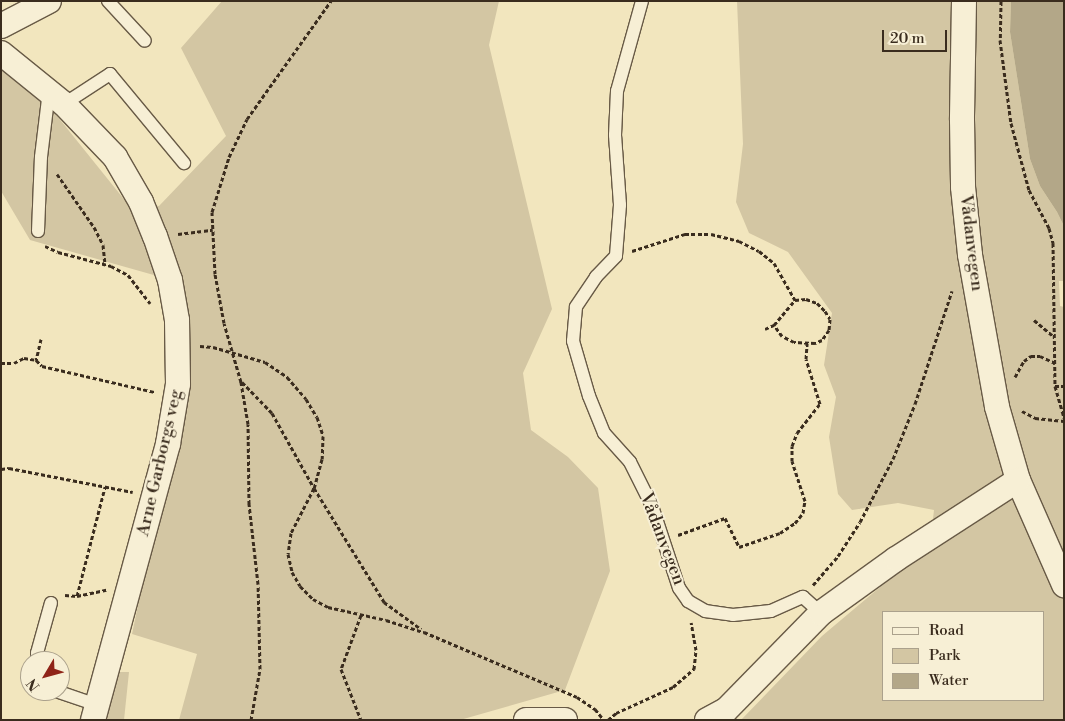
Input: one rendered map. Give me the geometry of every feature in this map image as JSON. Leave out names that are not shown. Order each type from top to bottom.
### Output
[{"type":"street","points":[[1,26],[49,1]]},
{"type":"street","name":"Vådanvegen","points":[[964,1],[963,187],[970,255],[998,407],[1018,480],[1064,586]]},
{"type":"street","name":"Arne Garborgs veg","points":[[1,52],[57,97],[114,157],[141,202],[170,280],[179,345],[177,397],[131,585],[95,712]]},
{"type":"street","points":[[707,720],[726,710],[821,613],[896,558],[1018,480]]},
{"type":"street","points":[[526,720],[565,720]]},
{"type":"lane","points":[[108,1],[145,41]]},
{"type":"lane","points":[[616,256],[620,205],[615,135],[617,91],[642,1]]},
{"type":"lane","points":[[38,231],[41,157],[57,97],[110,74],[184,163]]},
{"type":"lane","name":"Vådanvegen","points":[[616,256],[596,277],[576,308],[573,342],[589,396],[604,433],[630,462],[652,506],[679,588],[688,602],[705,611],[733,615],[771,612],[803,597]]},
{"type":"lane","points":[[803,597],[821,613]]},
{"type":"lane","points":[[39,651],[51,603]]},
{"type":"lane","points":[[70,699],[95,712]]},
{"type":"path","points":[[251,720],[260,669],[258,584],[249,504],[248,424],[241,382],[224,323],[215,274],[212,212],[229,157],[247,119],[331,1]]},
{"type":"path","points":[[1001,1],[1000,40],[1011,123],[1029,190],[1049,228],[1053,243],[1055,386],[1064,420],[1035,418],[1019,409]]},
{"type":"path","points":[[41,157],[70,191],[94,227],[104,245],[105,265]]},
{"type":"path","points":[[155,236],[213,230]]},
{"type":"path","points":[[38,231],[46,246],[58,252],[105,265],[128,275],[154,308]]},
{"type":"path","points":[[616,256],[685,234],[711,234],[739,241],[759,251],[774,263],[795,300]]},
{"type":"path","points":[[803,597],[838,556],[856,528],[893,459],[915,404],[953,288]]},
{"type":"path","points":[[765,329],[774,325],[795,300],[806,299],[817,303],[825,310],[830,319],[829,330],[822,340],[807,342],[794,342],[782,336],[774,325]]},
{"type":"path","points":[[1034,320],[1054,337]]},
{"type":"path","points":[[36,360],[41,339]]},
{"type":"path","points":[[663,540],[726,518],[739,547],[780,533],[795,523],[802,512],[805,501],[792,461],[792,446],[797,432],[820,404],[806,359],[807,342]]},
{"type":"path","points":[[179,345],[213,347],[265,362],[287,377],[306,398],[317,417],[323,436],[322,459],[314,488],[291,533],[288,554],[292,572],[300,586],[313,599],[328,607],[386,620],[424,632],[577,697],[595,709],[604,720]]},
{"type":"path","points":[[1015,385],[1018,369],[1027,358],[1040,356],[1055,363]]},
{"type":"path","points":[[1,363],[14,363],[24,358],[36,360],[42,366],[177,397]]},
{"type":"path","points":[[241,382],[272,413],[314,488],[384,602],[424,632]]},
{"type":"path","points":[[1055,386],[1064,386]]},
{"type":"path","points":[[1,469],[9,468],[154,496]]},
{"type":"path","points":[[77,596],[105,487]]},
{"type":"path","points":[[51,603],[59,595],[77,596],[131,585]]},
{"type":"path","points":[[608,720],[616,713],[673,687],[694,669],[696,650],[688,602]]},
{"type":"path","points":[[361,615],[341,669],[361,720]]},
{"type":"green space","points":[[222,1],[499,1],[489,45],[552,309],[523,373],[531,430],[568,457],[598,488],[610,571],[565,690],[460,720],[179,720],[197,654],[132,634],[155,525],[190,387],[182,283],[30,240],[1,191],[1,67],[45,101],[127,203],[159,206],[226,136],[181,48]]},
{"type":"green space","points":[[737,1],[1011,1],[1010,32],[1030,159],[1040,186],[1064,226],[1064,281],[1059,281],[1060,306],[1064,307],[1064,720],[741,720],[822,636],[930,545],[934,510],[898,503],[852,510],[838,494],[829,437],[836,397],[824,365],[832,313],[788,252],[749,233],[736,202],[743,144]]},
{"type":"green space","points":[[118,672],[129,672],[124,720],[106,720]]},
{"type":"water","points":[[1011,1],[1064,1],[1064,226],[1040,186],[1030,159],[1010,32]]}]
